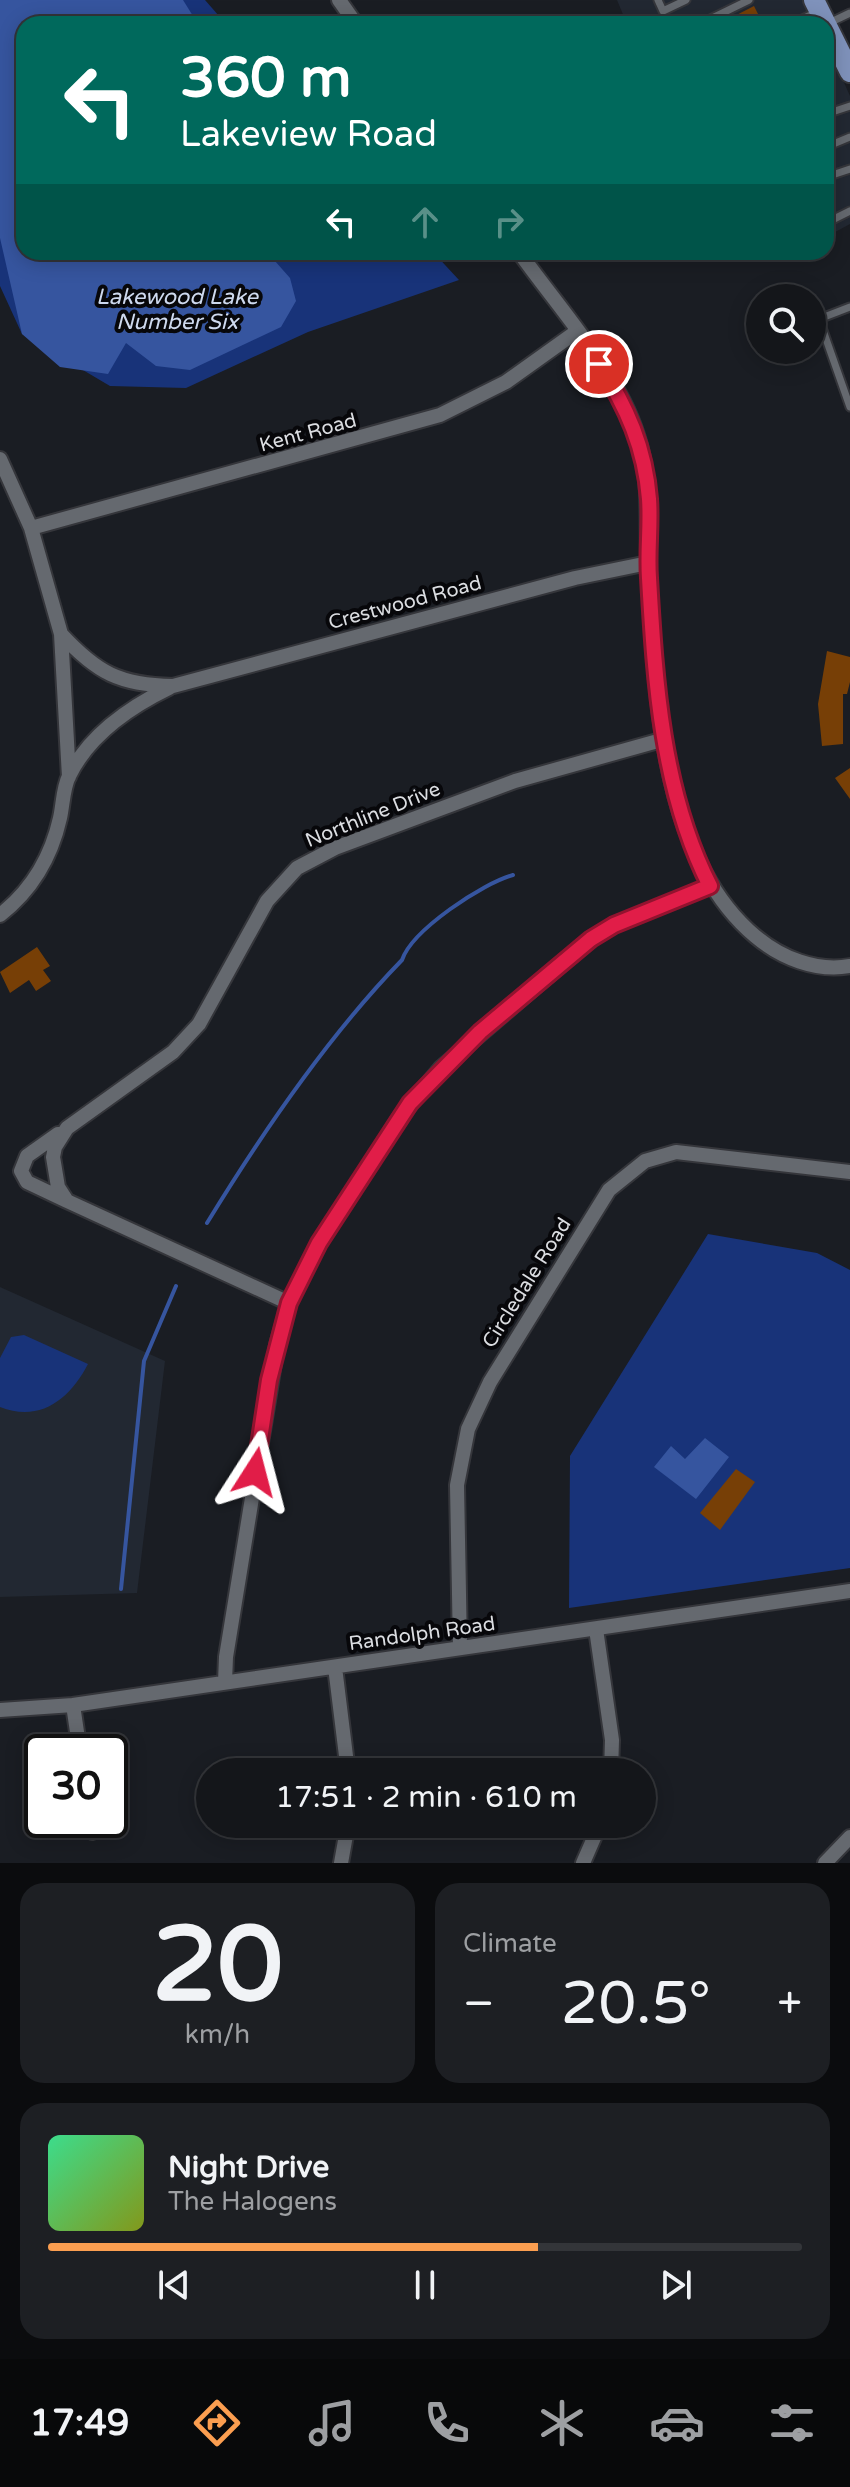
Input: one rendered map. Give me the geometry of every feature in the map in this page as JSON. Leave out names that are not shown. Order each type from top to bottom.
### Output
[{"type":"street","points":[[525,260],[620,395],[638,436],[649,499],[648,563],[665,739],[681,812],[695,855],[710,886],[743,926],[773,949],[812,965],[850,966]]},
{"type":"street","name":"Kent Road","points":[[31,528],[440,415],[506,382],[576,332]]},
{"type":"street","points":[[0,459],[31,528],[61,634],[69,777]]},
{"type":"street","name":"Crestwood Road","points":[[0,915],[26,892],[44,865],[60,821],[69,777],[110,726],[130,709],[173,686],[575,578],[648,563]]},
{"type":"street","name":"Crestwood Road","points":[[61,634],[91,664],[109,674],[137,684],[173,686]]},
{"type":"street","name":"Northline Drive","points":[[289,1303],[27,1182],[21,1171],[27,1156],[173,1052],[199,1024],[267,901],[297,868],[335,848],[515,781],[665,739]]},
{"type":"street","points":[[225,1682],[226,1657],[269,1380],[289,1303],[319,1243],[400,1117],[441,1068],[591,939],[614,925],[710,886]]},
{"type":"street","points":[[67,1128],[55,1147],[53,1157],[58,1187],[67,1201]]},
{"type":"street","name":"Circledale Road","points":[[460,1648],[457,1485],[468,1429],[490,1382],[609,1190],[645,1161],[676,1152],[850,1172]]},
{"type":"street","name":"Randolph Road","points":[[0,1710],[73,1705],[850,1591]]},
{"type":"street","points":[[596,1629],[612,1740],[611,1758]]},
{"type":"street","points":[[335,1667],[346,1758]]},
{"type":"street","points":[[73,1705],[77,1734]]},
{"type":"street","points":[[825,1863],[850,1837]]},
{"type":"street","points":[[341,1863],[345,1838]]},
{"type":"street","points":[[583,1863],[594,1838]]},
{"type":"lane","points":[[658,0],[663,11],[686,0]]},
{"type":"lane","points":[[716,16],[749,0]]},
{"type":"lane","points":[[820,12],[850,13]]},
{"type":"lane","points":[[850,307],[819,319],[850,407]]},
{"type":"shaded area","name":"Lakewood Lake Number Six","points":[[0,0],[205,0],[219,16],[16,16],[16,260],[440,260],[459,280],[308,332],[186,388],[110,386],[22,334],[0,286]]},
{"type":"shaded area","points":[[617,0],[807,0],[814,16],[624,16]]},
{"type":"shaded area","points":[[834,60],[850,96],[850,224],[834,233]]},
{"type":"shaded area","points":[[708,1234],[817,1253],[850,1270],[850,1568],[569,1608],[570,1456]]},
{"type":"shaded area","points":[[0,1287],[165,1361],[137,1593],[0,1597]]},
{"type":"shaded area","points":[[24,1335],[88,1364],[63,1397],[41,1410],[28,1412],[0,1407],[0,1358],[11,1337]]},
{"type":"water","name":"Lakewood Lake Number Six","points":[[0,0],[183,0],[193,16],[16,16],[16,260],[274,260],[290,278],[296,301],[281,327],[190,370],[156,366],[126,343],[108,374],[60,367],[22,334],[0,238]]},
{"type":"water","points":[[705,1438],[729,1457],[696,1499],[654,1467],[671,1446],[685,1459]]},
{"type":"building","points":[[754,6],[759,16],[735,16]]},
{"type":"building","points":[[827,651],[850,657],[850,682],[847,694],[843,694],[843,744],[822,746],[818,704]]},
{"type":"building","points":[[850,768],[850,799],[835,778]]},
{"type":"building","points":[[37,947],[50,966],[43,970],[51,981],[36,991],[29,980],[10,993],[0,972]]},
{"type":"building","points":[[736,1469],[755,1482],[720,1530],[700,1513]]},
{"type":"waterway","points":[[207,1223],[297,1086],[348,1020],[402,960],[419,935],[450,909],[484,887],[513,875]]},
{"type":"waterway","points":[[121,1589],[144,1361],[176,1286]]},
{"type":"route","points":[[255,1472],[269,1380],[289,1303],[319,1243],[410,1103],[441,1068],[480,1032],[591,939],[614,925],[710,886],[695,855],[681,812],[665,739],[649,580],[649,499],[645,464],[629,414],[599,364]]}]
